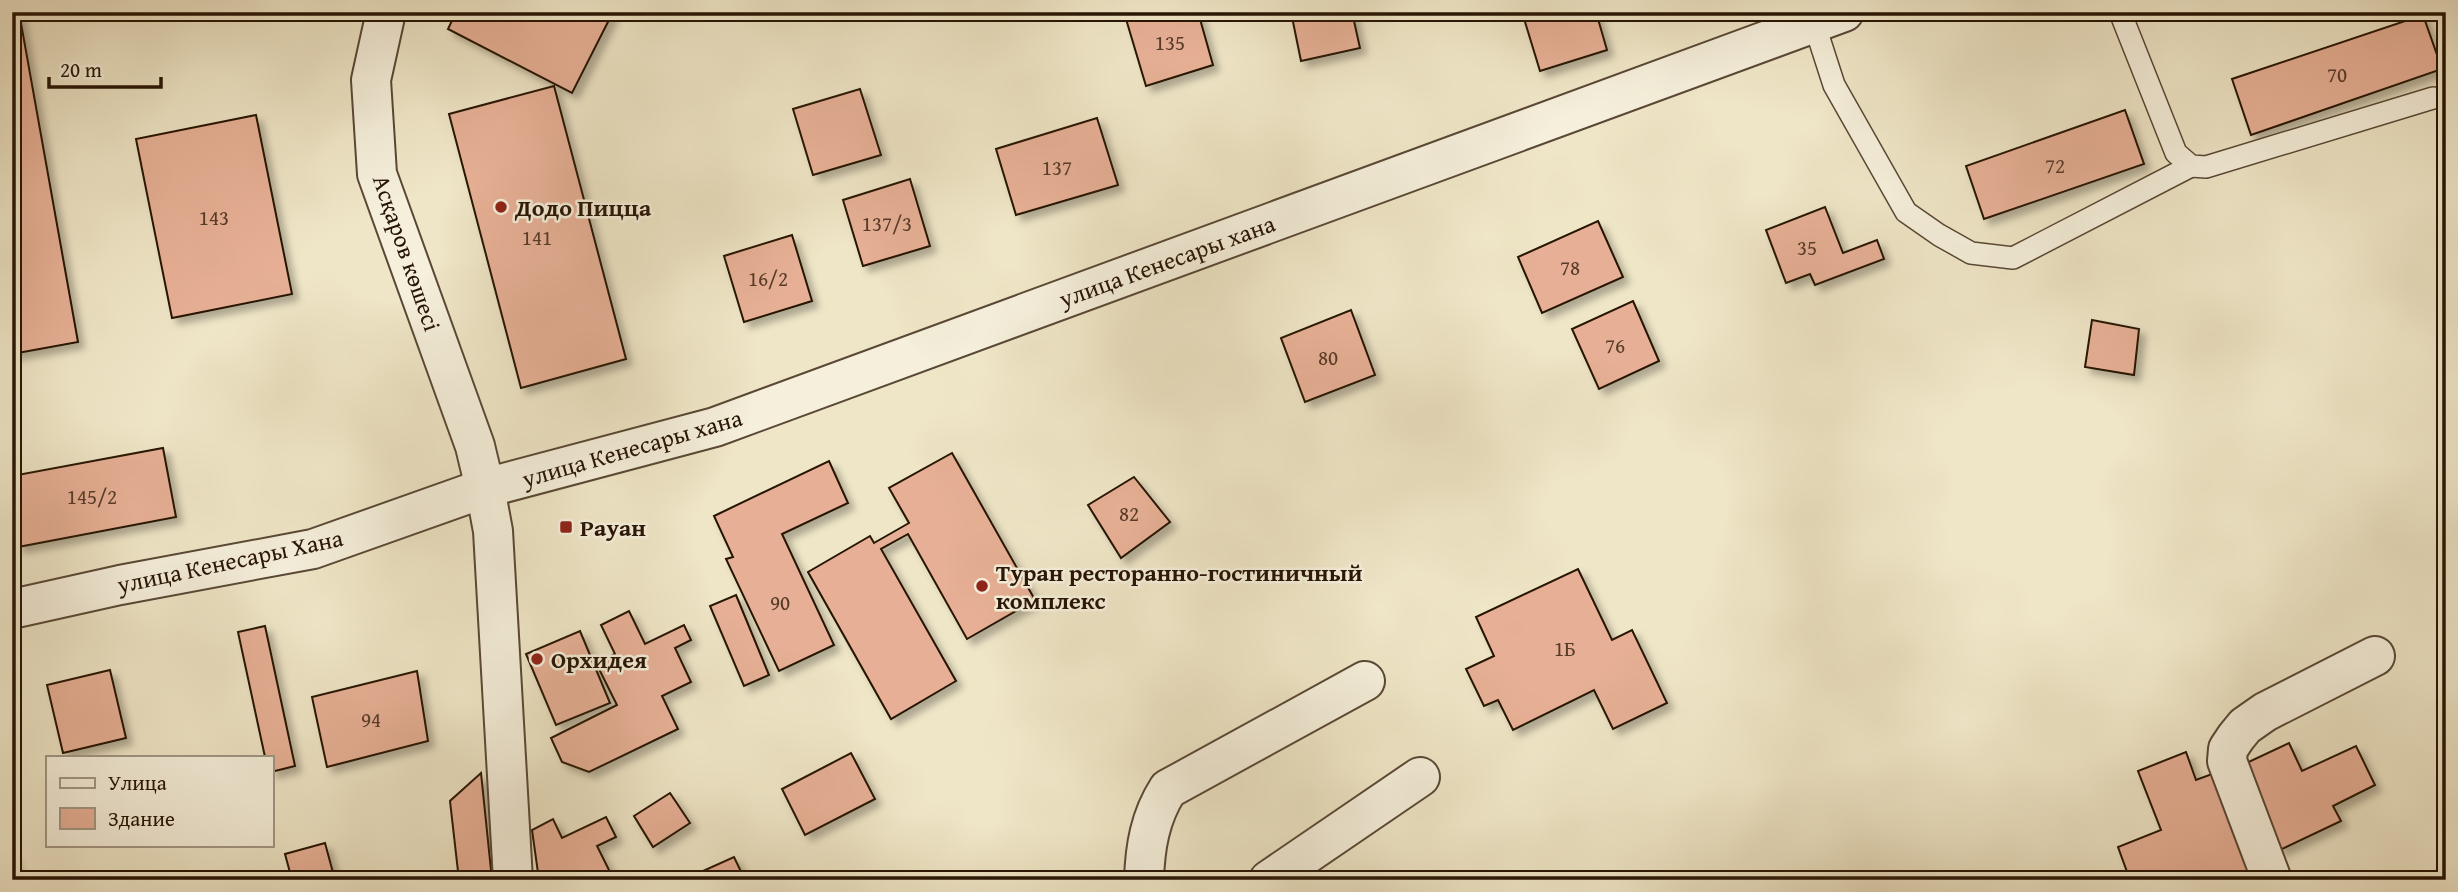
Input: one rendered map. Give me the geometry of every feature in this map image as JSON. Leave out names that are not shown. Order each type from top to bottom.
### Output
[{"type":"street","name":"Асқаров көшесі","points":[[386,12],[371,79],[377,174],[475,446],[485,488],[493,531],[513,880]]},
{"type":"street","name":"улица Кенесары хана","points":[[485,488],[715,428],[1824,16]]},
{"type":"street","name":"улица Кенесары Хана","points":[[12,609],[120,585],[313,549],[435,508],[485,488]]},
{"type":"street","points":[[2272,880],[2227,761],[2228,749],[2245,726],[2265,712],[2375,656]]},
{"type":"street","points":[[1144,880],[1150,828],[1157,807],[1168,789],[1365,681]]},
{"type":"street","points":[[1269,880],[1420,777]]},
{"type":"lane","points":[[2120,12],[2176,153],[2191,166]]},
{"type":"lane","points":[[1824,16],[1834,85],[1906,212],[1971,253],[2013,258],[2191,166],[2206,167],[2433,98]]},
{"type":"building","points":[[12,12],[19,12],[78,342],[12,354]]},
{"type":"building","points":[[456,12],[613,12],[572,93],[448,29]]},
{"type":"building","points":[[1150,12],[1198,12],[1213,65],[1146,86],[1126,19]]},
{"type":"building","points":[[1291,12],[1352,12],[1360,48],[1301,61]]},
{"type":"building","points":[[1522,12],[1596,12],[1607,50],[1540,71]]},
{"type":"building","points":[[2423,15],[2442,69],[2251,135],[2232,79]]},
{"type":"building","points":[[554,86],[626,359],[521,388],[449,114]]},
{"type":"building","points":[[860,89],[881,155],[813,175],[793,109]]},
{"type":"building","points":[[2125,110],[2144,164],[1984,219],[1966,166]]},
{"type":"building","points":[[256,115],[292,294],[172,318],[136,139]]},
{"type":"building","points":[[1097,118],[1118,185],[1016,215],[996,149]]},
{"type":"building","points":[[910,179],[930,246],[863,266],[843,200]]},
{"type":"building","points":[[1825,207],[1843,253],[1877,240],[1884,259],[1815,285],[1810,274],[1786,283],[1766,230]]},
{"type":"building","points":[[1598,221],[1623,277],[1542,313],[1518,257]]},
{"type":"building","points":[[792,235],[812,301],[744,322],[724,256]]},
{"type":"building","points":[[1633,301],[1659,361],[1599,389],[1572,329]]},
{"type":"building","points":[[1351,310],[1375,375],[1305,402],[1281,338]]},
{"type":"building","points":[[2092,320],[2139,329],[2134,375],[2085,367]]},
{"type":"building","points":[[163,448],[176,517],[18,547],[12,516],[12,476]]},
{"type":"building","name":"Туран ресторанно-гостиничный комплекс","points":[[952,453],[1035,600],[967,639],[908,534],[881,549],[956,681],[891,719],[808,572],[870,536],[874,543],[909,523],[889,488]]},
{"type":"building","points":[[829,461],[848,503],[782,534],[834,645],[779,671],[726,559],[733,557],[714,516]]},
{"type":"building","points":[[1134,477],[1170,522],[1121,558],[1088,505]]},
{"type":"building","points":[[1578,569],[1612,640],[1632,630],[1667,703],[1613,729],[1594,690],[1513,730],[1498,700],[1484,706],[1466,669],[1494,656],[1476,617]]},
{"type":"building","points":[[736,595],[769,675],[744,686],[710,606]]},
{"type":"building","points":[[629,611],[645,644],[684,625],[691,640],[675,648],[691,682],[662,696],[678,729],[589,772],[562,762],[551,738],[617,705],[596,663],[615,654],[601,625]]},
{"type":"building","points":[[265,626],[295,766],[273,772],[273,756],[265,756],[238,632]]},
{"type":"building","points":[[580,631],[610,703],[556,725],[526,654]]},
{"type":"building","points":[[110,670],[126,738],[63,753],[47,685]]},
{"type":"building","points":[[417,671],[428,741],[327,767],[312,697]]},
{"type":"building","points":[[2289,743],[2302,771],[2356,746],[2375,785],[2333,806],[2341,821],[2280,850],[2240,766]]},
{"type":"building","points":[[2186,752],[2196,780],[2220,771],[2262,880],[2130,880],[2118,847],[2161,830],[2138,771]]},
{"type":"building","points":[[851,753],[875,799],[805,835],[782,789]]},
{"type":"building","points":[[481,773],[492,880],[459,880],[450,801]]},
{"type":"building","points":[[670,793],[690,823],[653,847],[634,816]]},
{"type":"building","points":[[606,817],[616,837],[597,846],[614,880],[539,880],[532,830],[553,819],[562,838]]},
{"type":"building","points":[[325,843],[335,880],[292,880],[285,854]]},
{"type":"building","points":[[12,851],[13,857],[18,880],[12,880]]},
{"type":"building","points":[[734,857],[745,880],[683,880]]},
{"type":"place","name":"Додо Пицца","points":[[501,207]]},
{"type":"place","name":"Рауан","points":[[566,527]]},
{"type":"place","name":"Туран ресторанно-гостиничный комплекс","points":[[982,586]]},
{"type":"place","name":"Орхидея","points":[[537,659]]}]
